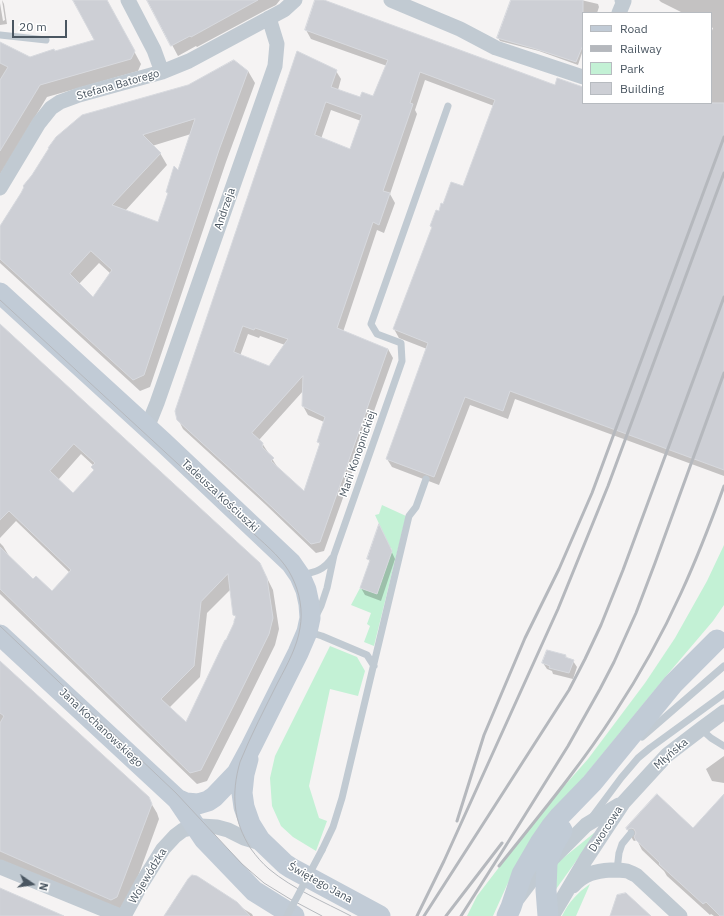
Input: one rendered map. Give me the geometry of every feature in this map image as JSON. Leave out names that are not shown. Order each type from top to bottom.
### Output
[{"type":"street","points":[[128,0],[154,50],[162,72]]},
{"type":"street","points":[[269,18],[284,10],[295,0]]},
{"type":"street","points":[[391,0],[460,29],[496,48],[582,76]]},
{"type":"street","name":"Stefana Batorego","points":[[0,188],[39,123],[51,108],[60,102],[79,95],[162,72],[189,62],[269,18]]},
{"type":"street","name":"Andrzeja","points":[[147,428],[275,66],[276,44],[269,18]]},
{"type":"street","name":"Tadeusza Kościuszki","points":[[0,293],[287,558],[300,576],[306,590],[310,618],[307,632],[298,653],[237,773],[214,797],[208,801],[198,804],[186,803],[177,799]]},
{"type":"street","name":"Jana Kochanowskiego","points":[[0,635],[177,799],[196,827]]},
{"type":"street","name":"Dworcowa","points":[[509,911],[522,874],[540,843],[560,816],[590,786],[679,678],[717,640]]},
{"type":"street","name":"Młyńska","points":[[623,803],[667,755],[724,712]]},
{"type":"street","name":"Tadeusza Kościuszki","points":[[251,747],[244,774],[242,793],[244,807],[250,824],[264,844]]},
{"type":"street","name":"Dworcowa","points":[[548,916],[546,890],[547,864],[553,846],[590,786]]},
{"type":"street","name":"Dworcowa","points":[[509,911],[534,877],[586,825],[623,803]]},
{"type":"street","name":"Dworcowa","points":[[552,916],[586,859],[623,803]]},
{"type":"street","name":"Wojewódzka","points":[[124,916],[163,848],[183,830],[201,826],[217,827],[264,844]]},
{"type":"street","points":[[196,827],[204,839],[254,891],[294,916]]},
{"type":"street","name":"Świętego Jana","points":[[264,844],[291,868],[380,916]]},
{"type":"street","points":[[0,867],[120,916]]},
{"type":"street","points":[[565,894],[578,881],[591,873],[597,871],[628,871],[636,875],[680,916]]},
{"type":"lane","points":[[0,35],[46,40]]},
{"type":"lane","name":"Marii Konopnickiej","points":[[307,632],[321,606],[327,588],[334,555],[402,361],[400,342],[377,334],[371,324],[448,106]]},
{"type":"lane","points":[[287,916],[333,827],[342,798],[409,516],[416,507],[426,479]]},
{"type":"lane","name":"Marii Konopnickiej","points":[[300,576],[318,571],[328,564],[334,555]]},
{"type":"lane","points":[[307,632],[322,636],[367,655],[374,666]]},
{"type":"lane","points":[[590,786],[662,719],[724,666]]},
{"type":"lane","points":[[586,825],[614,786],[638,758],[724,694]]},
{"type":"lane","points":[[701,729],[711,738],[724,745]]},
{"type":"lane","points":[[617,870],[619,853],[622,844],[630,833]]},
{"type":"green space","points":[[382,505],[406,516],[374,646],[364,642],[370,626],[367,624],[371,613],[351,605],[360,588],[377,593],[392,549],[384,545],[386,539],[375,515],[379,514]]},
{"type":"green space","points":[[724,545],[724,605],[713,621],[547,822],[515,869],[493,916],[467,916],[477,896],[543,810],[588,759],[645,683],[675,638],[707,581]]},
{"type":"green space","points":[[330,646],[357,657],[365,671],[358,696],[330,689],[309,786],[319,818],[327,821],[316,851],[293,837],[281,826],[272,806],[270,778],[275,756]]},
{"type":"green space","points":[[594,833],[594,836],[554,892],[557,863]]},
{"type":"green space","points":[[590,884],[576,916],[562,916],[574,898]]},
{"type":"building","points":[[73,0],[107,0],[135,51],[131,59],[40,85],[0,151],[0,80],[8,67],[0,63],[0,42],[30,57],[54,49],[55,51],[94,40]]},
{"type":"building","points":[[147,0],[258,0],[191,37],[190,36],[171,46]]},
{"type":"building","points":[[315,0],[324,0],[555,85],[557,78],[582,87],[582,104],[724,103],[724,470],[510,391],[503,411],[465,397],[434,477],[386,459],[428,343],[393,329],[432,227],[430,226],[436,210],[439,211],[441,203],[443,204],[451,182],[463,186],[495,100],[420,72],[410,103],[413,104],[383,191],[390,193],[379,225],[373,222],[337,328],[388,349],[320,542],[311,544],[177,420],[175,411],[297,51],[337,70],[331,87],[360,97],[362,92],[373,96],[388,60],[305,30]],"holes":[[[326,102],[362,115],[350,149],[315,135]],[[243,326],[254,330],[255,328],[288,339],[269,366],[234,352]],[[303,376],[302,406],[325,417],[317,442],[320,443],[304,491],[271,461],[274,458],[262,447],[263,443],[252,433]]]},
{"type":"building","points":[[511,0],[583,0],[582,47],[576,62],[497,38]]},
{"type":"building","points":[[234,60],[248,71],[219,150],[144,375],[133,380],[0,259],[0,226],[21,193],[24,187],[23,186],[32,175],[56,137],[82,115],[188,85]],"holes":[[[195,119],[178,170],[174,166],[166,192],[168,193],[158,222],[112,205],[161,153],[143,135]],[[91,251],[112,270],[93,297],[70,274]]]},
{"type":"building","points":[[0,324],[260,563],[267,578],[273,618],[269,634],[201,770],[190,773],[0,589],[0,547],[33,579],[36,576],[52,591],[71,570],[9,511],[0,520]],"holes":[[[74,444],[95,463],[91,467],[94,470],[73,493],[50,471]],[[228,574],[233,615],[236,616],[186,722],[161,699],[194,666],[201,602]]]},
{"type":"building","points":[[379,524],[392,551],[377,594],[360,588],[370,560],[367,559]]},
{"type":"building","points":[[547,650],[566,655],[565,657],[574,660],[569,673],[549,668],[550,666],[542,663]]},
{"type":"building","points":[[0,661],[149,797],[152,804],[117,897],[111,900],[0,851],[0,723],[4,716],[0,713]]},
{"type":"building","points":[[657,794],[693,828],[724,794],[724,916],[720,916],[706,902],[703,904],[659,864],[660,863],[635,839],[634,837],[636,833],[634,829],[631,828],[627,830],[626,828]]},
{"type":"building","points":[[192,875],[197,876],[237,902],[250,916],[164,916]]},
{"type":"building","points":[[0,888],[64,916],[0,916]]},
{"type":"building","points":[[626,893],[651,916],[610,916],[617,895]]},
{"type":"tram line","points":[[0,300],[265,544],[280,559],[289,571],[295,583],[300,602],[301,622],[299,635],[291,656],[240,762],[235,785],[235,807],[240,828],[245,839],[251,849],[269,869],[298,889],[351,916]]},
{"type":"tram line","points":[[0,626],[176,793],[242,864],[264,883],[322,916]]},
{"type":"railway","points":[[457,821],[484,735],[525,638],[559,569],[592,493],[724,137]]},
{"type":"railway","points":[[417,916],[444,861],[558,609],[608,486],[724,173]]},
{"type":"railway","points":[[424,916],[569,690],[585,659],[601,625],[623,570],[724,297]]},
{"type":"railway","points":[[461,916],[568,746],[614,662],[636,613],[724,373]]},
{"type":"railway","points":[[499,866],[587,754],[641,670],[658,640],[693,567],[724,486]]},
{"type":"railway","points":[[446,916],[502,843]]}]
